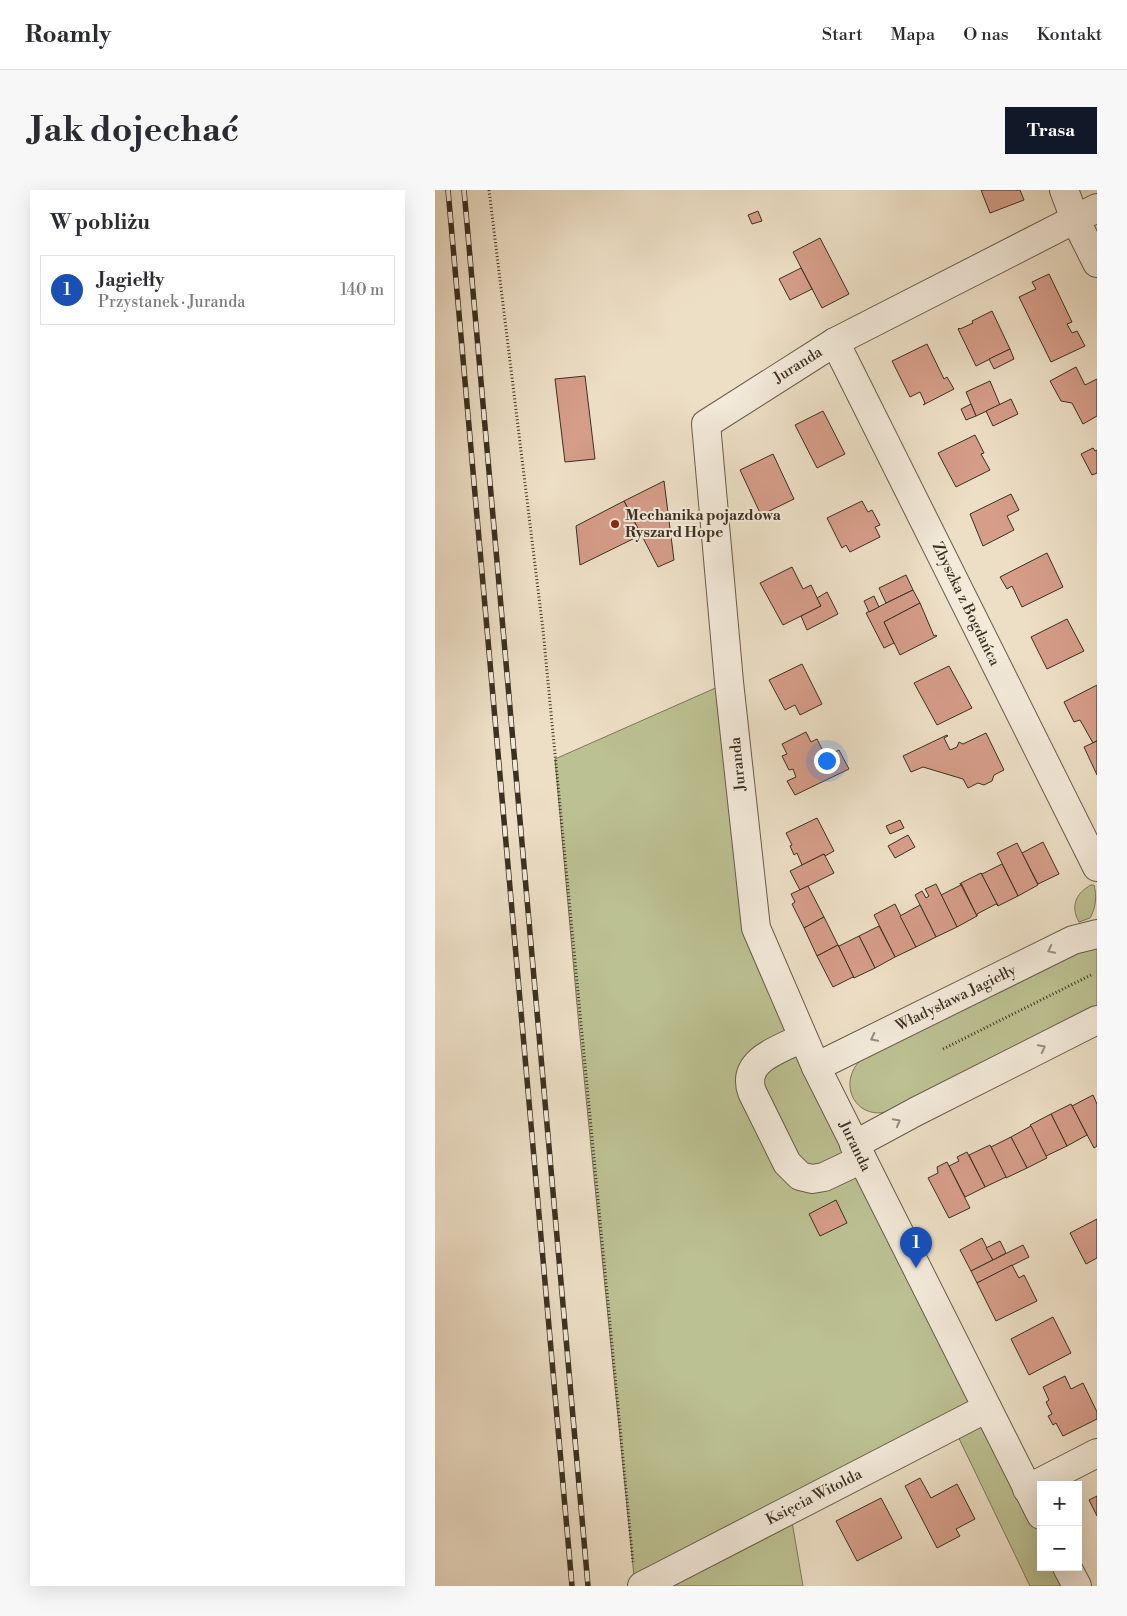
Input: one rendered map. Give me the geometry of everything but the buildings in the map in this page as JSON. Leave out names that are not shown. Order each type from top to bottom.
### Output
[{"type":"street","points":[[1064,190],[1086,214],[1097,263]]},
{"type":"street","name":"Juranda","points":[[1037,1508],[816,1067],[756,928],[729,682],[706,424],[835,342],[1086,214]]},
{"type":"street","name":"Zbyszka z Bogdańca","points":[[835,342],[1097,867]]},
{"type":"street","name":"Władysława Jagiełły","points":[[816,1067],[1073,940],[1097,934]]},
{"type":"street","points":[[803,1038],[761,1059],[751,1074],[750,1087],[787,1162],[800,1176],[812,1179],[824,1177],[858,1152],[1097,1020]]},
{"type":"street","name":"Księcia Witolda","points":[[638,1576],[987,1408]]},
{"type":"street","points":[[1027,1489],[1097,1453]]},
{"type":"street","points":[[1069,1571],[1077,1586]]},
{"type":"path","points":[[489,190],[543,630],[638,1576]]},
{"type":"path","points":[[943,1048],[1091,975]]},
{"type":"green space","points":[[729,682],[756,928],[1037,1507],[1037,1571],[1069,1571],[1077,1586],[1030,1586],[953,1426],[790,1510],[803,1586],[635,1586],[579,1027],[555,759]]},
{"type":"green space","points":[[1091,885],[1094,885],[1095,893],[1094,910],[1090,918],[1079,922],[1075,911],[1076,900]]},
{"type":"green space","points":[[1097,942],[1097,1007],[890,1111],[878,1113],[867,1111],[853,1098],[850,1078],[854,1068],[862,1059]]},
{"type":"railway","points":[[448,190],[572,1586]]},
{"type":"railway","points":[[464,190],[588,1586]]},
{"type":"place","name":"Mechanika pojazdowa Ryszard Hope","points":[[615,524]]},
{"type":"place","name":"Jagiełły","points":[[916,1268]]}]
